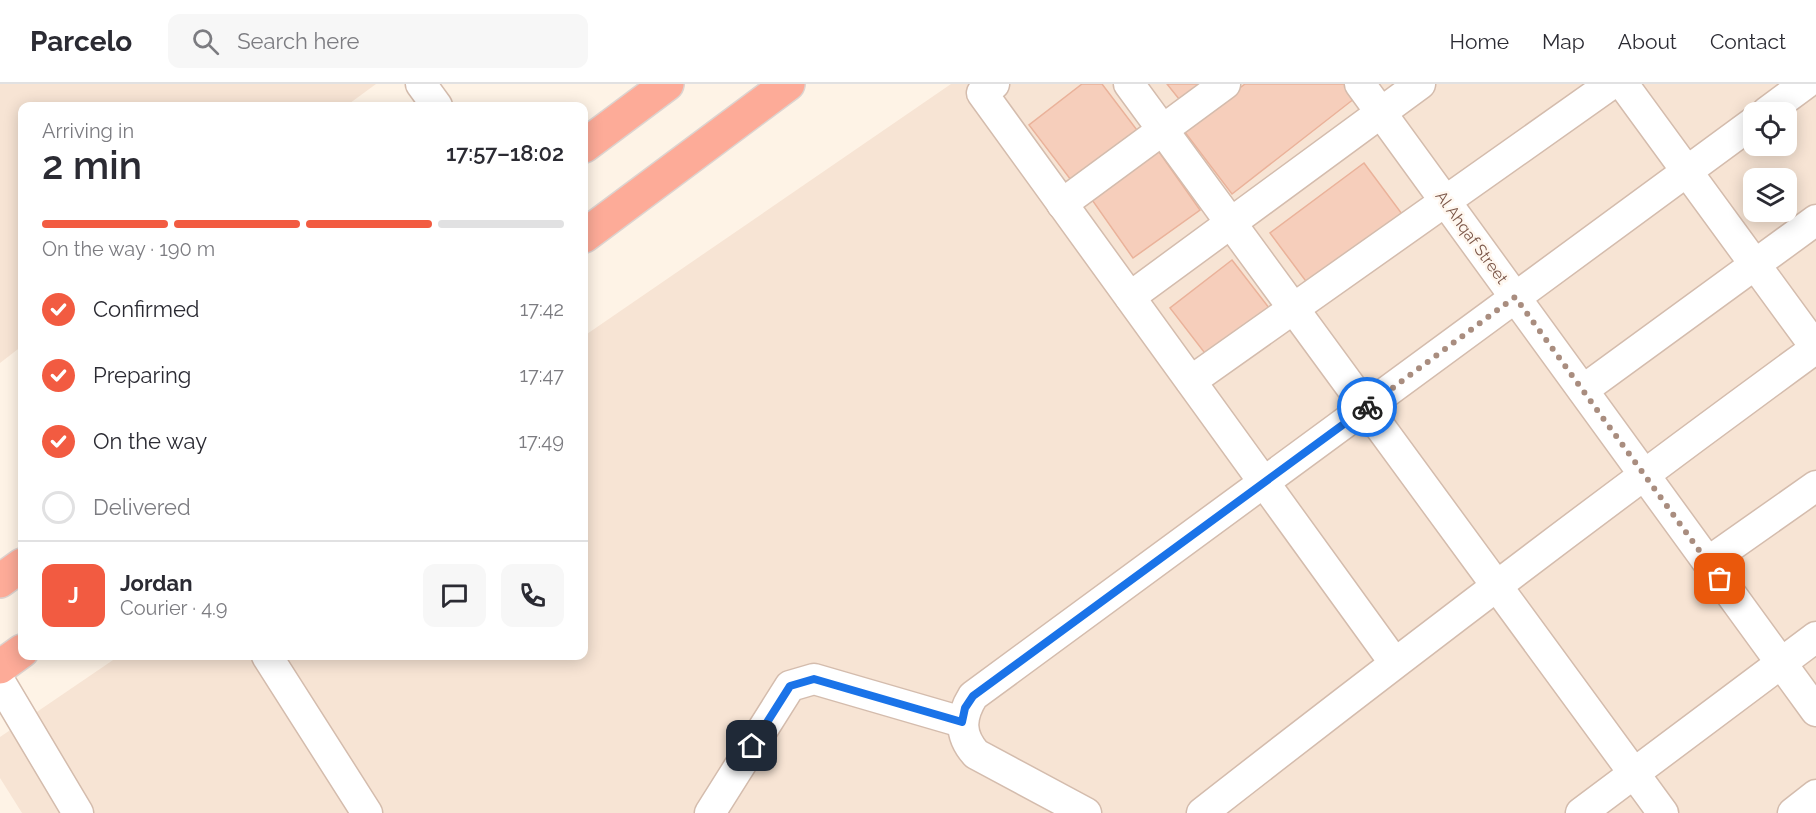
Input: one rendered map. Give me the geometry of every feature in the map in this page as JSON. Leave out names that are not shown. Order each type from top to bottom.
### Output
[{"type":"highway","points":[[588,143],[667,84]]},
{"type":"highway","points":[[588,233],[788,84]]},
{"type":"highway","points":[[0,581],[18,568]]},
{"type":"highway","points":[[0,667],[18,654]]},
{"type":"street","points":[[421,84],[434,102]]},
{"type":"street","points":[[994,84],[982,93],[1394,662]]},
{"type":"street","points":[[1129,84],[1663,813]]},
{"type":"street","points":[[1062,204],[1225,84]]},
{"type":"street","name":"Al Ahqaf Street","points":[[1360,84],[1816,711]]},
{"type":"street","points":[[1130,297],[1420,84]]},
{"type":"street","points":[[1191,381],[1611,84]]},
{"type":"street","points":[[1202,813],[1394,662],[1816,348],[1623,84]]},
{"type":"street","points":[[1781,102],[1805,84]]},
{"type":"street","points":[[1086,813],[976,754],[968,745],[962,722],[965,708],[973,696],[1743,130]]},
{"type":"street","points":[[1583,390],[1816,220]]},
{"type":"street","points":[[1708,562],[1816,486]]},
{"type":"street","points":[[1581,813],[1816,637]]},
{"type":"street","points":[[270,660],[367,813]]},
{"type":"street","points":[[710,813],[790,686],[800,681],[814,679],[962,722]]},
{"type":"street","points":[[0,682],[78,813]]},
{"type":"street","points":[[1793,813],[1816,795]]},
{"type":"shaded area","points":[[0,84],[376,84],[351,102],[18,102],[18,349],[0,363]]},
{"type":"shaded area","points":[[951,84],[1816,84],[1816,813],[22,813],[0,778],[0,737],[113,660],[588,660],[588,333]]},
{"type":"building","points":[[1082,84],[1102,84],[1140,134],[1074,184],[1029,125]]},
{"type":"building","points":[[1167,84],[1209,84],[1183,104]]},
{"type":"building","points":[[1245,84],[1350,84],[1359,95],[1232,194],[1184,131]]},
{"type":"building","points":[[1157,149],[1200,210],[1133,258],[1090,197]]},
{"type":"building","points":[[1364,163],[1405,218],[1311,288],[1270,233]]},
{"type":"building","points":[[1232,260],[1273,313],[1211,361],[1170,308]]},
{"type":"way so far","points":[[1367,407],[1515,297],[1720,579]]},
{"type":"route","points":[[752,746],[790,686],[800,681],[814,679],[962,722],[965,708],[973,696],[1367,407]]}]
